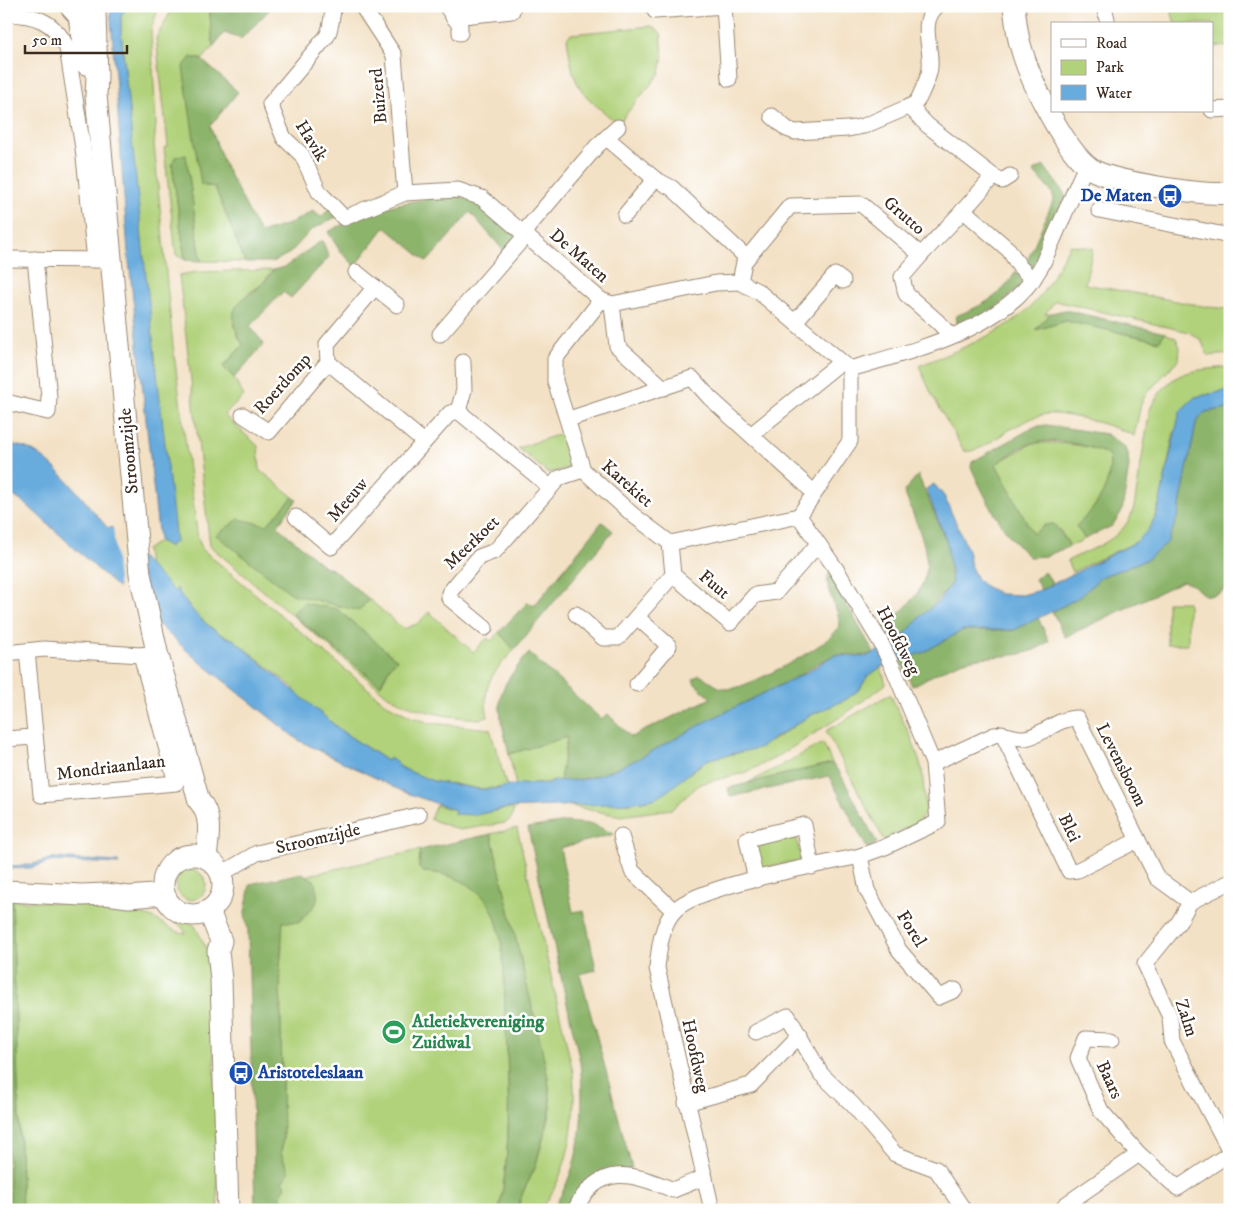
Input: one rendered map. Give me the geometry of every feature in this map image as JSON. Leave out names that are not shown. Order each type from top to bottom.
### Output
[{"type":"street","name":"Havik","points":[[334,6],[330,20],[332,27],[327,36],[270,104],[284,138],[302,155],[319,192],[344,218]]},
{"type":"street","name":"Buizerd","points":[[362,6],[394,55],[405,193]]},
{"type":"street","points":[[654,6],[655,11],[724,6],[729,79]]},
{"type":"street","points":[[772,116],[792,131],[813,132],[859,127],[910,107],[918,101],[931,66],[927,21],[930,13],[936,6],[943,6]]},
{"type":"street","points":[[1014,6],[1019,43],[1028,70],[1064,136],[1086,165],[1096,171],[1118,178],[1190,191],[1230,194]]},
{"type":"street","points":[[1104,6],[1108,22]]},
{"type":"street","name":"Stroomzijde","points":[[84,10],[98,77],[96,95],[103,260]]},
{"type":"street","points":[[450,12],[512,11]]},
{"type":"street","points":[[450,12],[460,26],[460,33]]},
{"type":"street","name":"Stroomzijde","points":[[6,14],[30,15],[43,20],[59,34],[67,48],[103,260],[140,574],[152,626],[149,653],[208,824],[197,857]]},
{"type":"street","points":[[910,107],[926,125],[993,176],[1002,181],[1010,176]]},
{"type":"street","points":[[1214,110],[1230,109]]},
{"type":"street","points":[[440,334],[597,146],[608,139],[618,127]]},
{"type":"street","points":[[608,139],[655,179],[679,194],[747,258]]},
{"type":"street","points":[[752,434],[845,366],[926,348],[1007,306],[1033,280],[1042,265],[1086,165]]},
{"type":"street","points":[[921,256],[993,176]]},
{"type":"street","points":[[625,215],[655,179]]},
{"type":"street","name":"De Maten","points":[[344,218],[405,193],[458,190],[482,198],[606,302],[716,283],[740,282]]},
{"type":"street","name":"Grutto","points":[[740,282],[744,262],[790,206],[862,204],[921,256],[902,277],[906,294],[951,336]]},
{"type":"street","points":[[963,210],[1009,250],[1019,266],[1033,280]]},
{"type":"street","points":[[1099,210],[1230,236]]},
{"type":"street","points":[[6,259],[103,260]]},
{"type":"street","points":[[6,402],[48,412],[49,397],[35,259]]},
{"type":"street","points":[[356,272],[397,305]]},
{"type":"street","points":[[795,322],[835,275],[843,282]]},
{"type":"street","points":[[670,543],[798,516],[850,441],[845,366],[754,288],[740,282]]},
{"type":"street","name":"Roerdomp","points":[[244,415],[269,432],[328,362],[327,344],[375,287]]},
{"type":"street","points":[[606,302],[617,346],[664,388]]},
{"type":"street","name":"Karekiet","points":[[606,302],[554,359],[555,381],[569,419],[582,470],[633,515],[670,543]]},
{"type":"street","points":[[328,362],[424,442]]},
{"type":"street","points":[[463,362],[464,390],[458,411],[550,487]]},
{"type":"street","points":[[569,419],[692,378],[710,398],[752,434],[813,493]]},
{"type":"street","name":"Meeuw","points":[[296,518],[331,547],[450,413],[458,411]]},
{"type":"street","name":"Meerkoet","points":[[485,628],[449,598],[449,593],[479,557],[495,551],[550,487],[560,478],[582,470]]},
{"type":"street","name":"Hoofdweg","points":[[712,1210],[686,1103],[657,968],[659,946],[674,911],[702,893],[860,856],[885,848],[938,822],[932,763],[894,670],[880,641],[798,516]]},
{"type":"street","name":"Fuut","points":[[670,543],[673,575],[730,623],[755,595],[776,592],[818,544]]},
{"type":"street","points":[[576,614],[603,638],[618,638],[673,575]]},
{"type":"street","points":[[637,617],[669,646],[637,684]]},
{"type":"street","points":[[6,653],[44,649],[149,653]]},
{"type":"street","name":"Mondriaanlaan","points":[[26,651],[41,795],[176,783],[149,653]]},
{"type":"street","name":"Levensboom","points":[[1002,733],[1022,738],[1033,736],[1066,718],[1077,718],[1158,878],[1190,902]]},
{"type":"street","points":[[932,763],[1002,733]]},
{"type":"street","name":"Blei","points":[[1002,733],[1069,871],[1078,870],[1138,840]]},
{"type":"street","points":[[6,740],[34,737]]},
{"type":"street","name":"Stroomzijde","points":[[221,874],[257,853],[419,815]]},
{"type":"street","points":[[756,880],[748,839],[804,825],[812,867]]},
{"type":"street","points":[[621,836],[632,871],[674,911]]},
{"type":"street","name":"Forel","points":[[860,856],[867,890],[899,950],[939,998],[955,990]]},
{"type":"street","points":[[197,857],[216,866],[221,874],[222,894],[217,904],[200,913],[175,909],[164,887],[168,868],[174,861],[197,857]]},
{"type":"street","points":[[1190,902],[1230,882]]},
{"type":"street","points":[[6,891],[82,895],[106,894],[129,897],[164,887]]},
{"type":"street","name":"Zalm","points":[[1190,902],[1179,922],[1145,964],[1170,1017],[1172,1041],[1230,1152]]},
{"type":"street","points":[[200,913],[221,941],[218,950],[221,980],[228,1210]]},
{"type":"street","points":[[756,1032],[788,1016],[821,1074],[853,1105],[896,1154],[936,1169],[964,1210]]},
{"type":"street","points":[[686,1103],[751,1085],[800,1035]]},
{"type":"street","name":"Baars","points":[[1112,1039],[1086,1038],[1078,1058],[1101,1111],[1139,1154]]},
{"type":"street","points":[[1062,1210],[1065,1205],[1103,1177],[1139,1154],[1178,1188],[1230,1152]]},
{"type":"street","points":[[575,1210],[593,1186],[619,1174],[643,1178],[673,1190],[705,1177]]},
{"type":"green space","points":[[128,6],[159,6],[151,30],[156,124],[154,144],[173,346],[198,539],[203,550],[385,703],[411,717],[430,723],[490,729],[507,787],[479,789],[450,783],[447,785],[424,778],[389,758],[387,761],[343,732],[296,695],[294,688],[233,639],[226,637],[209,626],[186,603],[177,589],[176,593],[148,567],[146,550],[159,541],[170,545],[121,30],[121,15]]},
{"type":"green space","points":[[174,6],[209,6],[213,47],[202,60],[197,57],[204,186],[215,187],[245,262],[201,261],[186,156],[172,164],[185,260],[176,255],[164,148],[168,145],[156,38]]},
{"type":"green space","points":[[209,6],[273,6],[241,39],[224,33],[213,47]]},
{"type":"green space","points":[[1170,6],[1230,6],[1230,47],[1214,46],[1214,22],[1174,22]]},
{"type":"green space","points":[[652,26],[661,33],[663,57],[660,73],[618,124],[594,104],[580,88],[572,69],[567,38],[571,34]]},
{"type":"green space","points":[[191,57],[202,60],[238,92],[210,126],[225,166],[260,233],[289,224],[313,211],[321,217],[329,209],[338,216],[311,230],[290,253],[273,262],[245,262],[215,187],[201,185],[183,67]]},
{"type":"green space","points":[[186,155],[201,261],[185,260],[172,164],[175,157]]},
{"type":"green space","points":[[1044,166],[1066,196],[1033,269],[1025,266],[1054,199],[1052,193],[1033,171]]},
{"type":"green space","points":[[457,196],[478,202],[517,235],[504,251],[470,212],[427,262],[385,227],[355,266],[340,251],[328,232],[360,216],[391,206]]},
{"type":"green space","points":[[322,240],[329,257],[291,298],[283,292],[250,326],[264,344],[234,378],[223,367],[243,345],[233,316],[236,308],[241,301],[266,281],[273,270],[285,267]]},
{"type":"green space","points":[[1070,245],[1093,248],[1085,284],[1208,307],[1230,309],[1230,354],[1208,356],[1201,340],[1189,332],[1055,301],[1045,314],[1051,313],[1036,330],[1066,321],[1159,341],[1165,333],[1176,338],[1180,347],[1179,359],[1146,394],[1141,404],[1134,436],[1092,421],[1048,414],[1038,416],[1009,430],[981,448],[964,451],[933,397],[919,366],[969,345],[1019,317],[1043,292]]},
{"type":"green space","points":[[273,270],[261,285],[246,295],[236,333],[243,345],[223,367],[234,378],[244,396],[224,415],[258,446],[260,470],[293,497],[267,525],[359,611],[369,599],[403,629],[417,624],[429,612],[473,652],[487,638],[492,641],[499,632],[514,650],[495,673],[488,687],[486,706],[488,717],[480,719],[432,713],[399,702],[388,696],[210,546],[179,275],[196,272]],"holes":[[[292,614],[397,659],[391,665],[381,685]]]},
{"type":"green space","points":[[1016,271],[1023,283],[997,308],[958,327],[956,316],[983,304],[998,294],[1011,280]]},
{"type":"green space","points":[[1065,310],[1165,333],[1159,341],[1066,321],[1035,330],[1051,313]]},
{"type":"green space","points":[[1230,367],[1230,390],[1195,397],[1174,432],[1161,498],[1153,522],[1148,530],[1136,542],[1072,572],[1067,561],[1108,541],[1124,527],[1130,518],[1134,507],[1150,409],[1158,396],[1166,386],[1182,374]]},
{"type":"green space","points":[[1230,408],[1230,587],[1220,593],[1207,595],[1183,581],[1065,637],[1052,611],[1063,606],[1101,577],[1148,559],[1178,516],[1196,423],[1205,412]]},
{"type":"green space","points":[[1046,425],[1106,434],[1124,447],[1128,453],[1129,467],[1122,511],[1112,526],[1085,539],[1076,526],[1090,512],[1102,495],[1109,476],[1109,455],[1072,443],[1052,441],[1033,443],[1023,447],[996,464],[1033,534],[1045,525],[1054,524],[1070,546],[1046,556],[1029,557],[1003,527],[971,467],[972,462],[1034,427]]},
{"type":"green space","points":[[560,434],[564,435],[573,462],[572,467],[548,473],[518,448]]},
{"type":"green space","points":[[1033,443],[1082,446],[1109,455],[1109,476],[1102,495],[1076,526],[1085,539],[1070,546],[1060,530],[1045,525],[1033,534],[995,464]]},
{"type":"green space","points":[[918,475],[947,543],[952,582],[933,606],[893,643],[883,627],[903,610],[924,580],[925,550],[904,491]]},
{"type":"green space","points":[[293,497],[297,500],[277,526],[324,566],[332,569],[369,599],[359,611],[292,594],[216,535],[239,519],[267,525]]},
{"type":"green space","points":[[602,522],[613,531],[514,650],[499,632],[528,602],[534,606]]},
{"type":"green space","points":[[1044,572],[1052,584],[1041,590],[1035,579]]},
{"type":"green space","points":[[829,573],[874,653],[869,655],[839,655],[829,658],[791,680],[637,760],[600,775],[560,781],[567,737],[509,754],[500,710],[500,700],[508,679],[529,653],[601,719],[608,714],[631,737],[711,698],[695,684],[693,679],[699,675],[724,689],[738,687],[769,674],[805,654],[832,635],[838,628],[839,622],[828,588]]},
{"type":"green space","points":[[1167,602],[1188,602],[1188,644],[1167,644]]},
{"type":"green space","points":[[303,603],[337,609],[397,660],[391,665],[380,685],[292,614]]},
{"type":"green space","points":[[1038,618],[1049,641],[1040,647],[1021,654],[978,658],[961,662],[912,686],[900,659],[924,652],[963,630],[1014,630]]},
{"type":"green space","points":[[881,667],[886,684],[845,714],[777,757],[747,772],[700,784],[672,809],[621,816],[560,804],[629,803],[654,799],[709,759],[738,753],[772,741],[809,716],[847,699],[860,689],[867,677]]},
{"type":"green space","points":[[890,694],[912,739],[922,769],[926,814],[915,824],[884,840],[826,731]]},
{"type":"green space","points":[[567,737],[560,781],[516,786],[509,754]]},
{"type":"green space","points":[[823,743],[832,763],[748,783]]},
{"type":"green space","points":[[832,763],[840,773],[877,843],[867,848],[829,776],[730,797],[728,788]]},
{"type":"green space","points":[[436,805],[475,815],[508,808],[514,809],[511,819],[505,823],[459,830],[430,819]]},
{"type":"green space","points":[[566,822],[592,824],[614,834],[560,848],[573,912],[584,910],[596,970],[580,974],[632,1168],[590,1181],[565,1210],[552,1210],[570,1176],[579,1139],[582,1101],[580,1062],[528,828]]},
{"type":"green space","points":[[517,828],[573,1072],[574,1108],[565,1162],[551,1195],[541,1210],[517,1210],[523,1192],[535,1168],[549,1119],[551,1107],[548,1078],[491,834]]},
{"type":"green space","points":[[491,834],[540,1040],[548,1078],[551,1107],[535,1168],[523,1192],[517,1210],[499,1210],[508,1135],[508,1085],[503,957],[496,919],[485,900],[470,886],[452,877],[423,872],[419,868],[420,850]]},
{"type":"green space","points":[[796,835],[801,860],[759,869],[753,845]]},
{"type":"green space","name":"Atletiekvereniging Zuidwal","points":[[420,850],[419,868],[423,872],[442,874],[462,881],[478,892],[491,907],[499,930],[504,971],[508,1135],[499,1210],[280,1210],[280,1196],[283,1192],[282,1182],[289,1173],[281,1153],[283,1139],[280,967],[282,945],[273,883]]},
{"type":"green space","points":[[191,870],[202,874],[206,885],[202,896],[191,900],[180,896],[176,885],[180,874]]},
{"type":"green space","points":[[302,873],[314,880],[317,900],[316,904],[300,922],[283,922],[280,967],[283,1139],[281,1153],[289,1173],[282,1182],[286,1186],[280,1196],[280,1210],[255,1210],[248,931],[245,913],[250,884]]},
{"type":"green space","points":[[232,875],[234,886],[232,898],[220,917],[219,904],[225,880]]},
{"type":"green space","points":[[6,900],[12,900],[22,1210],[10,1210],[6,1072]]},
{"type":"green space","points":[[12,900],[79,905],[128,912],[150,917],[175,931],[186,933],[183,928],[155,908],[152,903],[159,902],[195,926],[212,960],[218,1210],[22,1210]]},
{"type":"green space","points":[[6,1072],[10,1210],[6,1210]]},
{"type":"water","points":[[110,6],[128,6],[121,15],[121,30],[143,249],[176,542],[170,545],[170,547],[159,541],[128,252]]},
{"type":"water","points":[[1230,390],[1230,408],[1205,412],[1196,423],[1178,516],[1167,543],[1148,559],[1101,577],[1081,596],[1014,630],[963,630],[924,652],[881,667],[867,677],[860,689],[847,699],[809,716],[759,748],[709,759],[664,794],[654,799],[629,803],[508,808],[475,815],[454,814],[455,810],[404,792],[298,740],[194,657],[27,505],[6,491],[6,443],[29,449],[51,464],[108,528],[111,527],[175,592],[177,588],[186,603],[201,619],[226,637],[233,639],[343,732],[387,761],[389,758],[397,762],[399,767],[433,781],[479,789],[493,789],[520,784],[549,784],[554,781],[581,780],[603,774],[638,759],[711,719],[807,672],[834,655],[865,657],[899,641],[921,616],[939,601],[952,582],[947,543],[926,489],[934,484],[944,496],[968,550],[971,567],[977,579],[983,585],[1000,594],[1022,595],[1041,590],[1136,542],[1148,530],[1157,514],[1180,411],[1195,397]]},
{"type":"water","points":[[53,858],[118,862],[119,864],[53,861],[31,868],[6,869],[6,866],[30,865]]},
{"type":"pier","points":[[113,526],[124,538],[135,607],[119,591]]},
{"type":"place","name":"De Maten","points":[[1170,196]]},
{"type":"place","name":"Atletiekvereniging Zuidwal","points":[[394,1032]]},
{"type":"place","name":"Aristoteleslaan","points":[[241,1073]]}]
